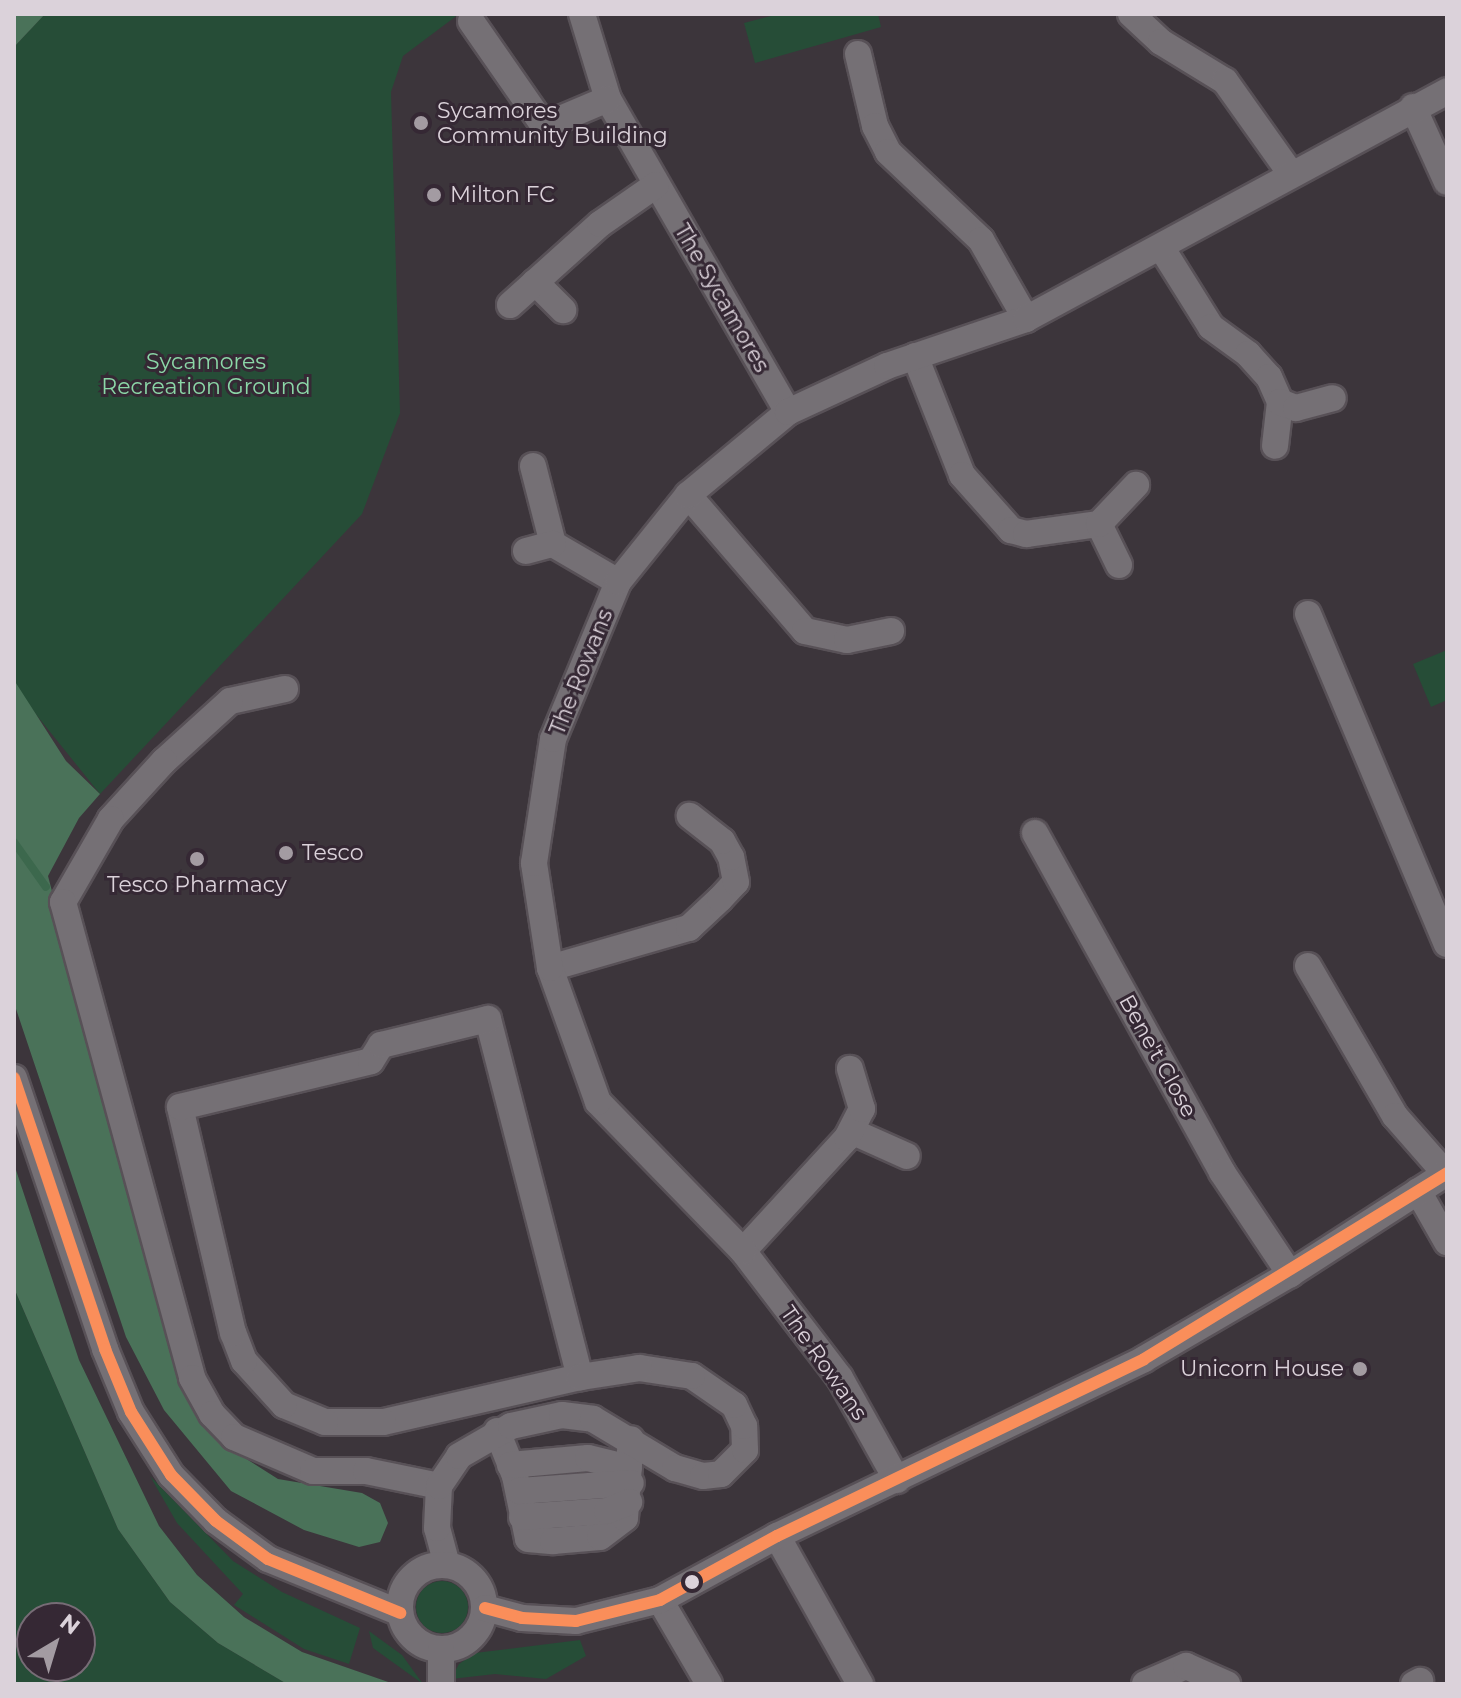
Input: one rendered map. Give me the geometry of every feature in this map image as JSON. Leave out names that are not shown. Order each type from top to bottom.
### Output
[{"type":"street","name":"The Sycamores","points":[[582,14],[608,99],[788,412]]},
{"type":"street","points":[[1131,14],[1161,42],[1225,81],[1291,174]]},
{"type":"street","points":[[471,21],[533,128],[608,99]]},
{"type":"street","points":[[858,54],[875,126],[888,152],[981,240],[1026,319]]},
{"type":"street","name":"The Rowans","points":[[897,1480],[840,1378],[743,1251],[598,1102],[550,968],[534,863],[553,739],[618,582],[688,495],[788,412],[915,356],[1026,319],[1447,91]]},
{"type":"street","points":[[1413,107],[1447,182]]},
{"type":"street","points":[[510,305],[656,185]]},
{"type":"street","points":[[1161,247],[1211,327],[1248,354],[1269,377],[1280,402],[1275,446]]},
{"type":"street","points":[[535,282],[563,310]]},
{"type":"street","points":[[915,356],[962,475],[1011,530],[1026,534],[1099,524],[1136,485]]},
{"type":"street","points":[[1280,402],[1296,408],[1333,398]]},
{"type":"street","points":[[533,466],[553,544]]},
{"type":"street","points":[[688,495],[805,631],[850,651],[891,631]]},
{"type":"street","points":[[1099,524],[1119,565]]},
{"type":"street","points":[[526,551],[553,544],[618,582]]},
{"type":"street","points":[[1308,614],[1447,944]]},
{"type":"street","points":[[285,689],[230,701],[164,761],[111,819],[63,902],[192,1378],[212,1414],[234,1437],[313,1471],[366,1471],[439,1486]]},
{"type":"street","points":[[550,968],[689,928],[736,882],[731,857],[722,841],[690,816]]},
{"type":"street","name":"Bene't Close","points":[[1035,833],[1222,1172],[1290,1274]]},
{"type":"street","points":[[485,1608],[522,1618],[576,1621],[660,1600],[777,1536],[1144,1359],[1290,1274],[1446,1174],[1395,1116],[1308,966]]},
{"type":"street","points":[[447,1565],[437,1528],[439,1486],[459,1456],[497,1431],[562,1415],[593,1419],[675,1468],[703,1476],[721,1474],[735,1464],[745,1450],[744,1426],[734,1405],[668,1369],[598,1378],[383,1422],[325,1422],[284,1405],[244,1361],[233,1333],[180,1107],[371,1061],[381,1045],[488,1019],[598,1378]]},
{"type":"street","points":[[743,1251],[851,1131],[862,1109],[850,1069]]},
{"type":"street","points":[[14,1078],[105,1349],[131,1412],[171,1475],[216,1521],[268,1559],[400,1613]]},
{"type":"street","points":[[851,1131],[907,1156]]},
{"type":"street","points":[[1418,1191],[1447,1242]]},
{"type":"street","points":[[497,1431],[519,1491],[528,1539],[600,1537],[625,1518],[630,1484],[631,1439]]},
{"type":"street","points":[[510,1465],[588,1458],[630,1484]]},
{"type":"street","points":[[519,1491],[630,1484]]},
{"type":"street","points":[[777,1536],[860,1684]]},
{"type":"street","points":[[447,1565],[474,1580],[485,1608],[472,1638],[441,1650],[414,1639],[400,1613],[402,1594],[412,1577],[428,1567],[447,1565]]},
{"type":"street","points":[[660,1600],[709,1684]]},
{"type":"street","points":[[441,1650],[441,1684]]},
{"type":"street","points":[[1145,1684],[1186,1666],[1227,1684]]},
{"type":"green space","points":[[14,14],[45,14],[14,47]]},
{"type":"green space","name":"Sycamores Recreation Ground","points":[[45,14],[459,14],[403,56],[391,92],[400,413],[362,514],[100,794],[14,687],[14,47]]},
{"type":"green space","points":[[779,14],[878,14],[881,27],[755,63],[744,23]]},
{"type":"green space","points":[[1447,650],[1447,700],[1431,707],[1413,664]]},
{"type":"green space","points":[[14,680],[66,761],[100,794],[79,818],[48,876],[178,1366],[195,1410],[226,1446],[278,1479],[362,1493],[380,1503],[388,1523],[380,1542],[359,1547],[304,1530],[231,1491],[164,1410],[126,1337],[14,1003]]},
{"type":"green space","points":[[14,1164],[79,1360],[159,1526],[197,1575],[244,1617],[302,1652],[394,1684],[287,1684],[218,1643],[170,1602],[118,1529],[14,1288]]},
{"type":"green space","points":[[14,1288],[118,1529],[170,1602],[218,1643],[287,1684],[14,1684]]},
{"type":"green space","points":[[150,1476],[233,1561],[282,1592],[360,1628],[349,1664],[304,1649],[234,1605],[243,1594],[177,1523]]},
{"type":"green space","points":[[442,1581],[460,1589],[468,1607],[460,1625],[442,1633],[424,1625],[416,1607],[424,1589]]},
{"type":"green space","points":[[369,1631],[402,1655],[423,1684],[373,1648]]},
{"type":"green space","points":[[580,1640],[586,1656],[546,1679],[495,1674],[451,1679],[459,1664],[475,1653]]},
{"type":"waterway","points":[[14,842],[46,887]]},
{"type":"transit line","points":[[14,1078],[105,1349],[131,1412],[171,1475],[216,1521],[268,1559],[400,1613]]},
{"type":"transit line","points":[[485,1608],[522,1618],[576,1621],[660,1600],[777,1536],[1144,1359],[1447,1173]]},
{"type":"place","name":"Sycamores Community Building","points":[[421,123]]},
{"type":"place","name":"Milton FC","points":[[434,195]]},
{"type":"place","name":"Tesco","points":[[286,853]]},
{"type":"place","name":"Tesco Pharmacy","points":[[197,859]]},
{"type":"place","name":"Unicorn House","points":[[1360,1369]]}]
